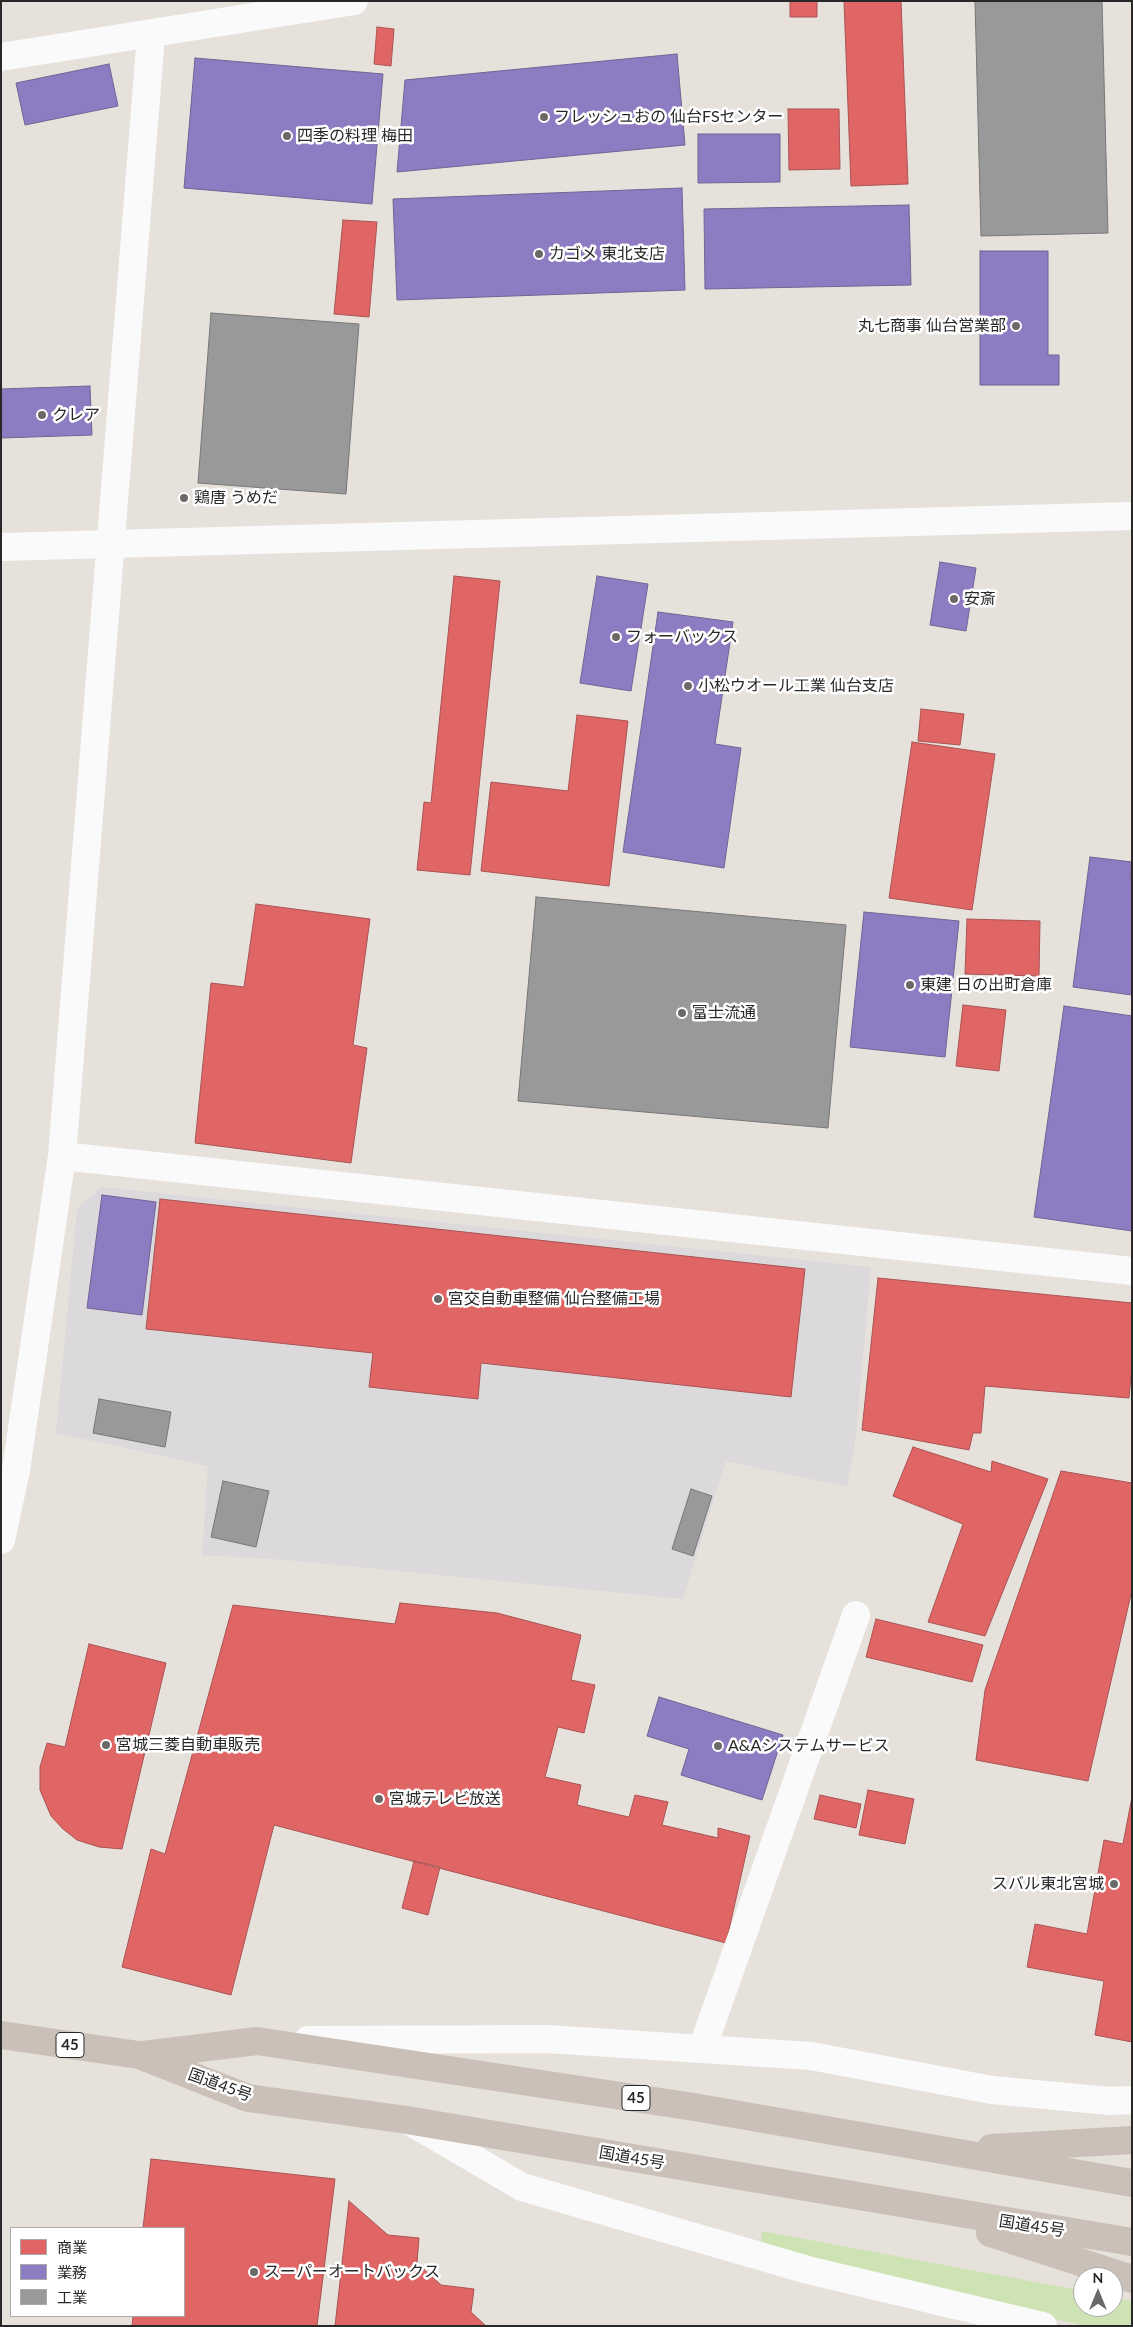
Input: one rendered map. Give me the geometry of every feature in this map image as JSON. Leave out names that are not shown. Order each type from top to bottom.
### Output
[{"type":"highway","name":"国道45号","points":[[1,2034],[139,2055],[248,2098],[407,2120],[896,2204],[1132,2242]]},
{"type":"highway","name":"国道45号","points":[[139,2055],[257,2041],[694,2107],[1132,2183]]},
{"type":"highway","points":[[903,2144],[977,2148],[1132,2140]]},
{"type":"highway","points":[[896,2204],[1132,2279]]},
{"type":"street","points":[[1,57],[354,1]]},
{"type":"street","points":[[1,1540],[16,1470],[62,1156],[151,34]]},
{"type":"street","points":[[1,547],[1132,516]]},
{"type":"street","points":[[62,1156],[1132,1271]]},
{"type":"street","points":[[702,2049],[856,1615]]},
{"type":"street","points":[[257,2041],[546,2039],[811,2056],[992,2090],[1110,2101],[1132,2100]]},
{"type":"street","points":[[407,2120],[522,2187],[808,2270],[1043,2326]]},
{"type":"shaded area","points":[[101,1187],[871,1267],[856,1435],[847,1487],[726,1461],[683,1599],[286,1560],[202,1555],[208,1466],[56,1433],[77,1209]]},
{"type":"green space","points":[[762,2231],[1073,2289],[1073,2317],[1123,2317],[1123,2299],[1132,2301],[1132,2326],[1085,2326],[760,2247]]},
{"type":"building: 商業","points":[[790,1],[817,1],[817,17],[790,17]]},
{"type":"building: 商業","points":[[844,1],[901,1],[908,184],[851,186]]},
{"type":"building: 商業","points":[[377,27],[394,29],[391,66],[374,64]]},
{"type":"building: 商業","points":[[788,109],[839,109],[840,169],[789,170]]},
{"type":"building: 商業","points":[[343,220],[377,222],[369,317],[334,314]]},
{"type":"building: 商業","points":[[454,576],[500,581],[470,875],[417,870],[424,802],[431,803]]},
{"type":"building: 商業","points":[[921,709],[964,714],[960,745],[918,741]]},
{"type":"building: 商業","points":[[577,715],[628,721],[609,886],[481,871],[491,782],[568,791]]},
{"type":"building: 商業","points":[[912,742],[995,754],[972,910],[889,898]]},
{"type":"building: 商業","points":[[256,904],[370,919],[353,1045],[367,1048],[351,1163],[195,1143],[211,983],[244,987]]},
{"type":"building: 商業","points":[[967,919],[1040,921],[1039,976],[965,974]]},
{"type":"building: 商業","points":[[963,1005],[1006,1010],[999,1071],[956,1066]]},
{"type":"building: 商業","points":[[160,1199],[805,1269],[791,1397],[481,1363],[478,1399],[369,1387],[373,1353],[146,1329]]},
{"type":"building: 商業","points":[[878,1278],[1132,1303],[1132,1365],[1129,1398],[985,1386],[981,1433],[973,1433],[969,1450],[862,1430]]},
{"type":"building: 商業","points":[[913,1447],[991,1472],[992,1461],[1048,1479],[985,1636],[928,1622],[963,1524],[893,1496]]},
{"type":"building: 商業","points":[[1061,1471],[1132,1483],[1132,1590],[1088,1781],[976,1760],[985,1690]]},
{"type":"building: 商業","name":"宮城テレビ放送","points":[[400,1603],[497,1613],[581,1635],[571,1680],[595,1685],[584,1733],[558,1727],[545,1777],[581,1785],[577,1805],[629,1817],[635,1795],[668,1802],[662,1825],[718,1838],[718,1828],[750,1836],[726,1943],[274,1825],[231,1995],[122,1967],[151,1849],[165,1854],[233,1605],[395,1624]]},
{"type":"building: 商業","points":[[876,1619],[983,1645],[972,1682],[866,1657]]},
{"type":"building: 商業","name":"宮城三菱自動車販売","points":[[89,1644],[166,1663],[122,1849],[99,1847],[77,1840],[51,1816],[40,1790],[40,1767],[47,1743],[65,1747]]},
{"type":"building: 商業","points":[[868,1790],[914,1799],[905,1844],[859,1835]]},
{"type":"building: 商業","points":[[820,1795],[861,1804],[856,1828],[814,1819]]},
{"type":"building: 商業","name":"スバル東北宮城","points":[[1132,1797],[1132,2042],[1095,2035],[1104,1981],[1027,1967],[1035,1924],[1087,1934],[1104,1840],[1123,1844]]},
{"type":"building: 商業","points":[[414,1861],[440,1867],[428,1915],[402,1908]]},
{"type":"building: 商業","name":"スーパーオートバックス","points":[[151,2159],[335,2179],[317,2326],[132,2326],[133,2317],[185,2317],[185,2227],[143,2227]]},
{"type":"building: 商業","points":[[349,2201],[388,2235],[419,2238],[417,2263],[441,2285],[474,2289],[471,2312],[486,2326],[335,2326]]},
{"type":"building: 業務","points":[[677,54],[685,145],[397,172],[405,80]]},
{"type":"building: 業務","points":[[195,58],[383,74],[372,204],[184,188]]},
{"type":"building: 業務","points":[[109,64],[118,106],[25,125],[16,83]]},
{"type":"building: 業務","points":[[698,134],[780,134],[780,182],[698,183]]},
{"type":"building: 業務","points":[[682,188],[685,290],[397,300],[393,199]]},
{"type":"building: 業務","points":[[909,205],[911,285],[705,289],[704,209]]},
{"type":"building: 業務","points":[[980,251],[1048,251],[1048,355],[1059,355],[1059,385],[980,385]]},
{"type":"building: 業務","points":[[90,386],[92,435],[1,438],[1,389]]},
{"type":"building: 業務","points":[[940,562],[976,568],[966,631],[930,625]]},
{"type":"building: 業務","points":[[597,576],[648,584],[631,691],[580,683]]},
{"type":"building: 業務","points":[[658,612],[733,622],[715,744],[741,748],[724,868],[623,852]]},
{"type":"building: 業務","points":[[1090,857],[1132,862],[1130,878],[1132,878],[1132,995],[1073,987]]},
{"type":"building: 業務","points":[[864,912],[959,921],[945,1057],[850,1047]]},
{"type":"building: 業務","points":[[1064,1006],[1132,1016],[1132,1231],[1034,1217]]},
{"type":"building: 業務","points":[[102,1195],[156,1202],[142,1315],[87,1308]]},
{"type":"building: 業務","points":[[659,1697],[783,1735],[762,1800],[681,1775],[689,1749],[647,1736]]},
{"type":"building: 工業","points":[[975,1],[1102,1],[1108,233],[981,236]]},
{"type":"building: 工業","points":[[211,313],[359,324],[346,494],[198,483]]},
{"type":"building: 工業","name":"富士流通","points":[[536,897],[846,925],[828,1128],[518,1101]]},
{"type":"building: 工業","points":[[99,1399],[171,1412],[165,1447],[93,1433]]},
{"type":"building: 工業","points":[[223,1481],[269,1491],[256,1547],[211,1537]]},
{"type":"building: 工業","points":[[691,1489],[712,1496],[693,1556],[672,1549]]},
{"type":"place","name":"フレッシュおの 仙台FSセンター","points":[[544,117]]},
{"type":"place","name":"四季の料理 梅田","points":[[287,136]]},
{"type":"place","name":"カゴメ 東北支店","points":[[539,254]]},
{"type":"place","name":"丸七商事 仙台営業部","points":[[1016,326]]},
{"type":"place","name":"クレア","points":[[42,415]]},
{"type":"place","name":"鶏唐 うめだ","points":[[184,498]]},
{"type":"place","name":"安斎","points":[[954,599]]},
{"type":"place","name":"フォーバックス","points":[[616,637]]},
{"type":"place","name":"小松ウオール工業 仙台支店","points":[[688,686]]},
{"type":"place","name":"東建 日の出町倉庫","points":[[910,985]]},
{"type":"place","name":"富士流通","points":[[682,1013]]},
{"type":"place","name":"宮交自動車整備 仙台整備工場","points":[[438,1299]]},
{"type":"place","name":"宮城三菱自動車販売","points":[[106,1745]]},
{"type":"place","name":"A&Aシステムサービス","points":[[718,1746]]},
{"type":"place","name":"宮城テレビ放送","points":[[379,1799]]},
{"type":"place","name":"スバル東北宮城","points":[[1114,1884]]},
{"type":"place","name":"スーパーオートバックス","points":[[254,2272]]}]
